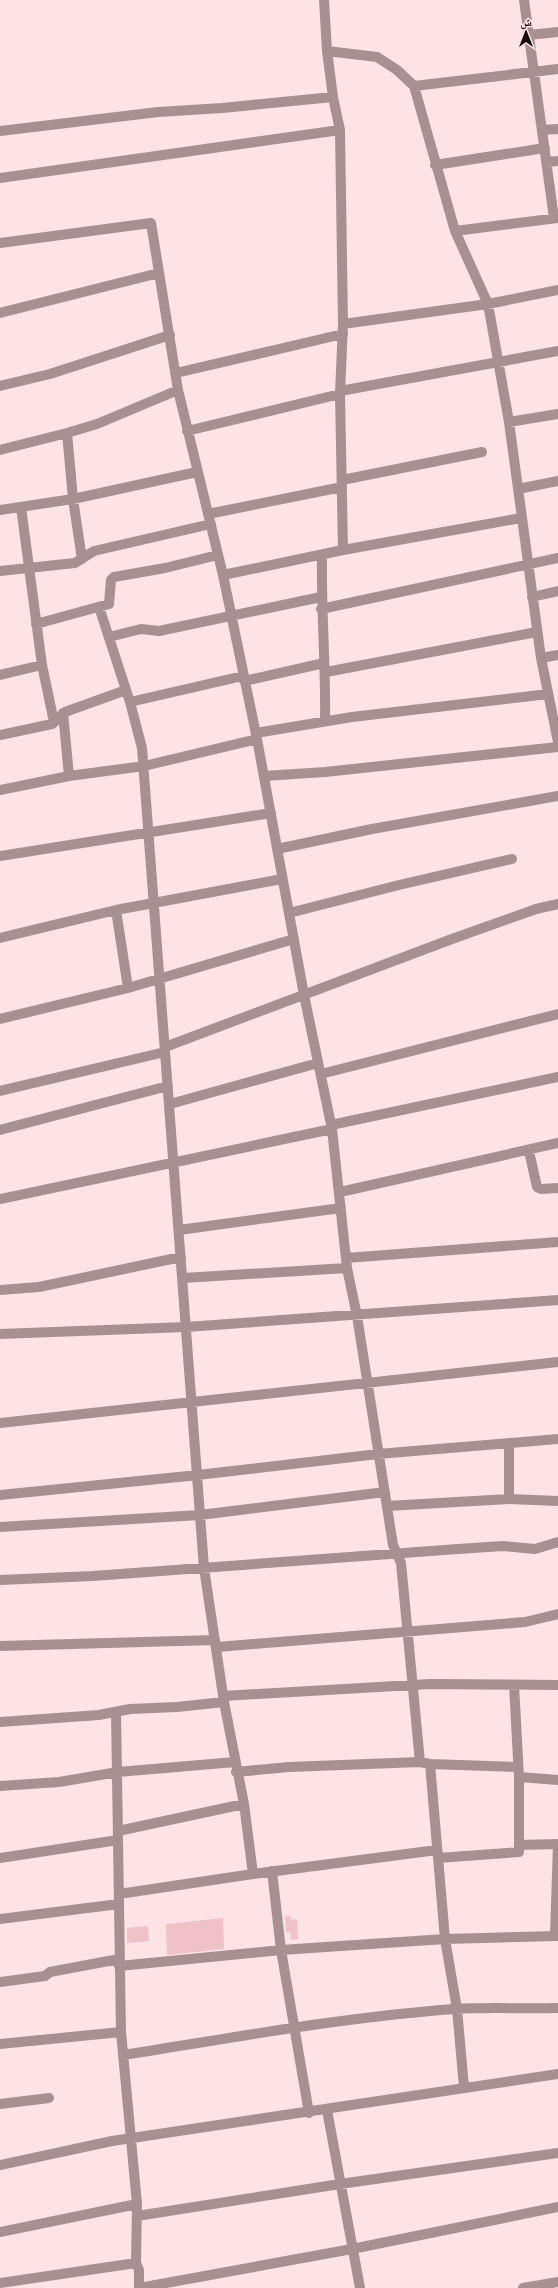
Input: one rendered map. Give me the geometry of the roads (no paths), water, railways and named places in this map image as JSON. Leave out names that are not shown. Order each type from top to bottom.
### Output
[{"type":"street","points":[[324,0],[327,50],[333,96],[340,130],[343,329],[340,392],[344,550]]},
{"type":"street","points":[[455,231],[556,218],[532,72],[524,0]]},
{"type":"street","points":[[528,35],[558,32]]},
{"type":"street","points":[[327,50],[377,57],[397,70],[414,86],[434,165],[455,231],[488,304],[497,362],[509,422],[541,658],[558,742]]},
{"type":"street","points":[[414,86],[558,69]]},
{"type":"street","points":[[0,131],[158,112],[222,108],[333,96]]},
{"type":"street","points":[[542,130],[558,129]]},
{"type":"street","points":[[0,178],[340,130]]},
{"type":"street","points":[[434,165],[545,148]]},
{"type":"street","points":[[547,162],[558,161]]},
{"type":"street","points":[[0,243],[151,223],[178,390],[223,576],[243,678],[257,736],[304,995],[332,1127],[340,1192],[346,1263],[357,1316],[393,1545],[401,1563],[409,1631],[420,1762]]},
{"type":"street","points":[[0,313],[159,274]]},
{"type":"street","points":[[176,373],[343,329],[488,304],[558,290]]},
{"type":"street","points":[[0,386],[50,374],[170,335]]},
{"type":"street","points":[[187,431],[340,392],[558,351]]},
{"type":"street","points":[[0,450],[68,433],[116,416],[178,390]]},
{"type":"street","points":[[509,422],[558,414]]},
{"type":"street","points":[[68,433],[73,499],[82,559]]},
{"type":"street","points":[[0,571],[69,564],[82,559],[94,551],[209,519],[342,483],[482,452]]},
{"type":"street","points":[[0,510],[73,499],[197,472]]},
{"type":"street","points":[[518,488],[558,481]]},
{"type":"street","points":[[21,507],[42,665],[54,722]]},
{"type":"street","points":[[223,576],[344,550],[521,518]]},
{"type":"street","points":[[36,624],[109,604],[111,580],[114,577],[165,568],[218,555]]},
{"type":"street","points":[[322,555],[321,608],[325,667],[325,721]]},
{"type":"street","points":[[321,608],[528,566],[558,558]]},
{"type":"street","points":[[532,597],[558,591]]},
{"type":"street","points":[[109,637],[141,629],[160,631],[232,617],[277,605],[321,597]]},
{"type":"street","points":[[99,607],[139,733],[144,766],[147,832],[170,1104],[204,1568],[224,1699],[244,1804],[253,1874]]},
{"type":"street","points":[[130,702],[243,678],[325,667],[537,632]]},
{"type":"street","points":[[541,658],[558,655]]},
{"type":"street","points":[[0,675],[42,665]]},
{"type":"street","points":[[0,735],[54,722],[63,713],[126,690]]},
{"type":"street","points":[[0,790],[69,776],[144,766],[257,736],[325,721],[548,694]]},
{"type":"street","points":[[63,713],[69,776]]},
{"type":"street","points":[[264,776],[326,772],[558,747]]},
{"type":"street","points":[[277,849],[372,829],[558,796]]},
{"type":"street","points":[[0,856],[271,813]]},
{"type":"street","points":[[289,914],[406,883],[512,859]]},
{"type":"street","points":[[0,938],[153,902],[282,879]]},
{"type":"street","points":[[0,1091],[165,1049],[452,939],[536,909],[558,904]]},
{"type":"street","points":[[116,910],[128,988]]},
{"type":"street","points":[[0,1019],[128,988],[294,939]]},
{"type":"street","points":[[321,1074],[558,1014]]},
{"type":"street","points":[[170,1104],[318,1063]]},
{"type":"street","points":[[0,1199],[174,1164],[332,1127],[558,1078]]},
{"type":"street","points":[[0,1130],[168,1086]]},
{"type":"street","points":[[340,1192],[558,1144]]},
{"type":"street","points":[[529,1151],[537,1187],[540,1189],[558,1188]]},
{"type":"street","points":[[179,1230],[341,1208]]},
{"type":"street","points":[[182,1278],[558,1242]]},
{"type":"street","points":[[0,1290],[39,1287],[181,1257]]},
{"type":"street","points":[[0,1334],[186,1328],[558,1300]]},
{"type":"street","points":[[0,1423],[558,1362]]},
{"type":"street","points":[[0,1495],[198,1475],[378,1454],[558,1439]]},
{"type":"street","points":[[508,1499],[509,1443]]},
{"type":"street","points":[[0,1527],[200,1515],[385,1492]]},
{"type":"street","points":[[387,1506],[508,1499],[558,1501]]},
{"type":"street","points":[[0,1580],[204,1568],[502,1546],[535,1549],[558,1542]]},
{"type":"street","points":[[0,1646],[216,1644],[525,1622],[558,1614]]},
{"type":"street","points":[[0,1722],[48,1720],[130,1709],[177,1707],[224,1699],[413,1685],[558,1685]]},
{"type":"street","points":[[0,1919],[272,1871],[437,1854],[518,1853],[519,1772],[514,1685]]},
{"type":"street","points":[[116,1712],[121,2032],[137,2204],[136,2263],[139,2270],[139,2288],[352,2249],[558,2207]]},
{"type":"street","points":[[0,1786],[59,1782],[118,1772],[420,1762],[519,1772],[558,1780]]},
{"type":"street","points":[[430,1764],[445,1939],[457,2009],[464,2087]]},
{"type":"street","points":[[0,1858],[118,1835],[244,1804]]},
{"type":"street","points":[[0,1982],[45,1976],[50,1972],[119,1962],[445,1939],[557,1935],[558,1844],[519,1845]]},
{"type":"street","points":[[272,1871],[280,1950],[309,2113]]},
{"type":"street","points":[[123,2055],[293,2028],[375,2017],[457,2009],[558,2008]]},
{"type":"street","points":[[0,2044],[121,2032]]},
{"type":"street","points":[[0,2165],[132,2139],[309,2113],[464,2087],[558,2074]]},
{"type":"street","points":[[0,2104],[49,2098]]},
{"type":"street","points":[[327,2110],[360,2288]]},
{"type":"street","points":[[137,2216],[340,2184],[558,2153]]},
{"type":"street","points":[[0,2232],[137,2204]]},
{"type":"street","points":[[0,2283],[136,2263]]},
{"type":"street","points":[[523,2288],[558,2282]]}]
